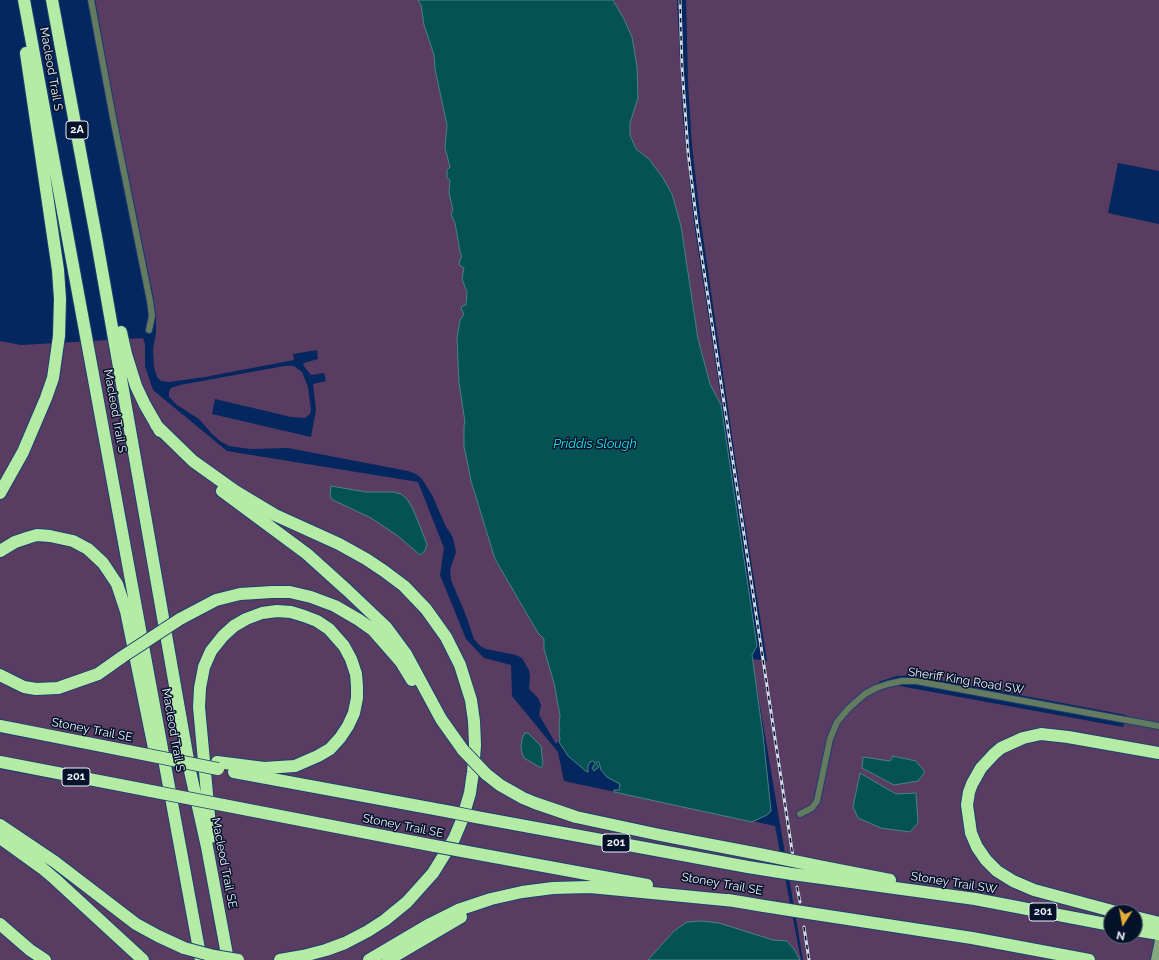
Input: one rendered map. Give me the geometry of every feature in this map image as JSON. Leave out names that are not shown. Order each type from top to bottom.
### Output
[{"type":"highway","points":[[0,494],[6,485],[30,435],[53,378],[59,336],[60,299],[58,270],[18,0]]},
{"type":"highway","name":"Macleod Trail S","points":[[24,0],[176,828]]},
{"type":"highway","name":"Macleod Trail S","points":[[52,0],[101,260],[190,771]]},
{"type":"highway","points":[[101,260],[133,376],[142,398],[156,425],[173,447],[196,470],[307,554],[386,627],[406,654],[441,718],[461,747]]},
{"type":"highway","points":[[156,425],[193,461],[231,488],[275,515],[357,554],[398,581],[422,605],[441,629],[458,661],[471,700],[475,745],[474,772],[470,793],[454,839],[433,873],[407,902],[385,920],[368,931],[345,943],[326,950],[280,960]]},
{"type":"highway","points":[[0,480],[30,435]]},
{"type":"highway","points":[[0,551],[15,542],[37,535],[73,541],[88,549],[103,563],[119,588],[126,610],[160,778],[168,808],[176,828],[201,960]]},
{"type":"highway","points":[[0,675],[24,687],[36,689],[58,688],[98,674],[180,619],[216,600],[251,593],[290,592],[311,597],[335,606],[373,630],[402,662],[437,721],[446,732],[486,774],[500,785],[523,798],[576,817],[759,854],[822,872]]},
{"type":"highway","points":[[207,847],[211,835],[199,706],[200,688],[204,667],[211,650],[234,626],[246,618],[262,613],[277,611],[290,612],[317,621],[329,629],[344,646],[351,659],[356,674],[357,698],[354,713],[340,738],[330,749],[295,766],[264,768],[218,765]]},
{"type":"highway","name":"Stoney Trail SE","points":[[0,726],[158,757],[218,765],[348,794],[757,869],[792,874],[822,872]]},
{"type":"highway","points":[[1103,909],[1034,890],[1013,881],[997,871],[986,860],[977,847],[971,833],[967,805],[972,784],[981,768],[1001,748],[1018,739],[1041,734],[1068,737],[1159,754]]},
{"type":"highway","points":[[1125,747],[1159,762]]},
{"type":"highway","name":"Stoney Trail SE","points":[[0,762],[435,846],[735,901],[972,938],[1089,960]]},
{"type":"highway","name":"Macleod Trail SE","points":[[190,771],[207,847],[228,960]]},
{"type":"highway","points":[[0,825],[55,862],[136,924],[184,948],[214,956],[238,960]]},
{"type":"highway","points":[[0,838],[50,875],[144,960]]},
{"type":"highway","name":"Stoney Trail SW","points":[[822,872],[880,878],[975,899],[1103,923]]},
{"type":"highway","points":[[369,960],[411,934],[453,912],[492,899],[522,892],[542,889],[590,887],[735,901]]},
{"type":"highway","points":[[388,960],[458,919],[489,904],[522,892]]},
{"type":"highway","points":[[1143,919],[1159,923]]},
{"type":"highway","points":[[0,924],[30,950],[45,960]]},
{"type":"highway","points":[[1143,931],[1159,934]]},
{"type":"main road","points":[[1155,960],[1159,940]]},
{"type":"street","points":[[91,0],[150,301],[152,316],[149,330]]},
{"type":"street","name":"Sheriff King Road SW","points":[[800,814],[812,808],[817,802],[830,739],[837,722],[849,708],[865,694],[888,684],[902,681],[923,683],[1159,726]]},
{"type":"shaded area","points":[[95,0],[418,0],[421,5],[424,25],[434,55],[435,69],[447,125],[445,148],[450,167],[449,193],[453,210],[451,214],[455,223],[464,268],[462,279],[467,292],[459,357],[459,383],[465,422],[464,446],[471,481],[495,559],[538,633],[544,639],[544,649],[554,683],[560,715],[560,739],[556,744],[539,715],[541,705],[538,698],[529,689],[529,670],[522,658],[516,655],[486,649],[480,646],[474,639],[451,580],[450,570],[456,552],[453,538],[446,527],[432,495],[422,479],[416,474],[408,471],[288,448],[250,449],[229,446],[212,434],[199,419],[177,405],[169,397],[171,388],[180,385],[284,366],[294,366],[302,372],[308,387],[311,410],[310,414],[305,418],[291,417],[215,399],[212,414],[311,437],[316,410],[313,384],[326,381],[324,373],[311,375],[303,365],[304,363],[318,359],[317,350],[293,354],[294,360],[205,377],[169,382],[161,381],[157,377],[154,367],[153,349],[156,333],[156,316],[153,295],[119,130]]},
{"type":"shaded area","points":[[613,0],[677,0],[683,120],[694,223],[722,405],[710,384],[698,339],[681,226],[672,194],[663,178],[649,160],[636,149],[630,135],[629,123],[638,98],[632,37]]},
{"type":"shaded area","points":[[686,0],[1159,0],[1159,171],[1118,163],[1108,213],[1159,224],[1159,960],[803,960],[752,659],[767,661],[742,504],[700,216],[692,146],[688,83]],"holes":[[[912,675],[1126,715],[1123,727],[878,682],[897,676]]]},
{"type":"shaded area","points":[[143,338],[145,344],[145,366],[153,390],[227,451],[418,482],[444,548],[440,575],[466,639],[484,658],[511,665],[512,696],[558,752],[564,781],[775,826],[801,960],[0,960],[0,341],[21,345]]},
{"type":"water","name":"Priddis Slough","points":[[418,0],[613,0],[632,37],[637,67],[638,98],[630,123],[630,135],[636,149],[649,159],[663,178],[672,194],[681,226],[698,339],[710,384],[721,405],[757,646],[752,655],[763,735],[771,811],[767,815],[752,822],[614,792],[614,790],[619,790],[620,784],[607,777],[601,770],[599,762],[596,763],[599,767],[594,771],[592,768],[595,763],[593,761],[590,762],[587,772],[568,756],[559,742],[560,715],[554,683],[544,649],[544,639],[538,633],[495,559],[471,481],[464,446],[465,422],[459,383],[457,338],[460,320],[464,314],[461,309],[462,306],[466,305],[467,292],[462,279],[464,268],[459,265],[462,257],[455,223],[451,214],[453,210],[449,193],[450,180],[447,178],[447,170],[450,167],[445,148],[447,125],[435,69],[434,55],[424,25],[421,5]]},
{"type":"water","points":[[331,486],[366,492],[394,492],[401,494],[407,499],[413,509],[427,544],[425,551],[420,555],[398,536],[371,518],[333,500],[330,496]]},
{"type":"water","points":[[525,733],[528,733],[541,746],[543,764],[541,768],[524,758],[521,747],[522,739]]},
{"type":"water","points":[[893,756],[916,761],[925,772],[918,781],[894,785],[862,768],[863,757],[890,761]]},
{"type":"water","points":[[860,773],[896,794],[916,793],[918,823],[910,832],[881,828],[858,818],[853,807]]},
{"type":"water","points":[[702,921],[719,923],[773,940],[787,941],[794,949],[800,960],[648,960],[674,931],[687,922]]},
{"type":"railway","points":[[680,0],[682,67],[688,152],[697,225],[793,857]]},
{"type":"railway","points":[[797,887],[800,902]]},
{"type":"railway","points":[[804,927],[809,960]]}]
